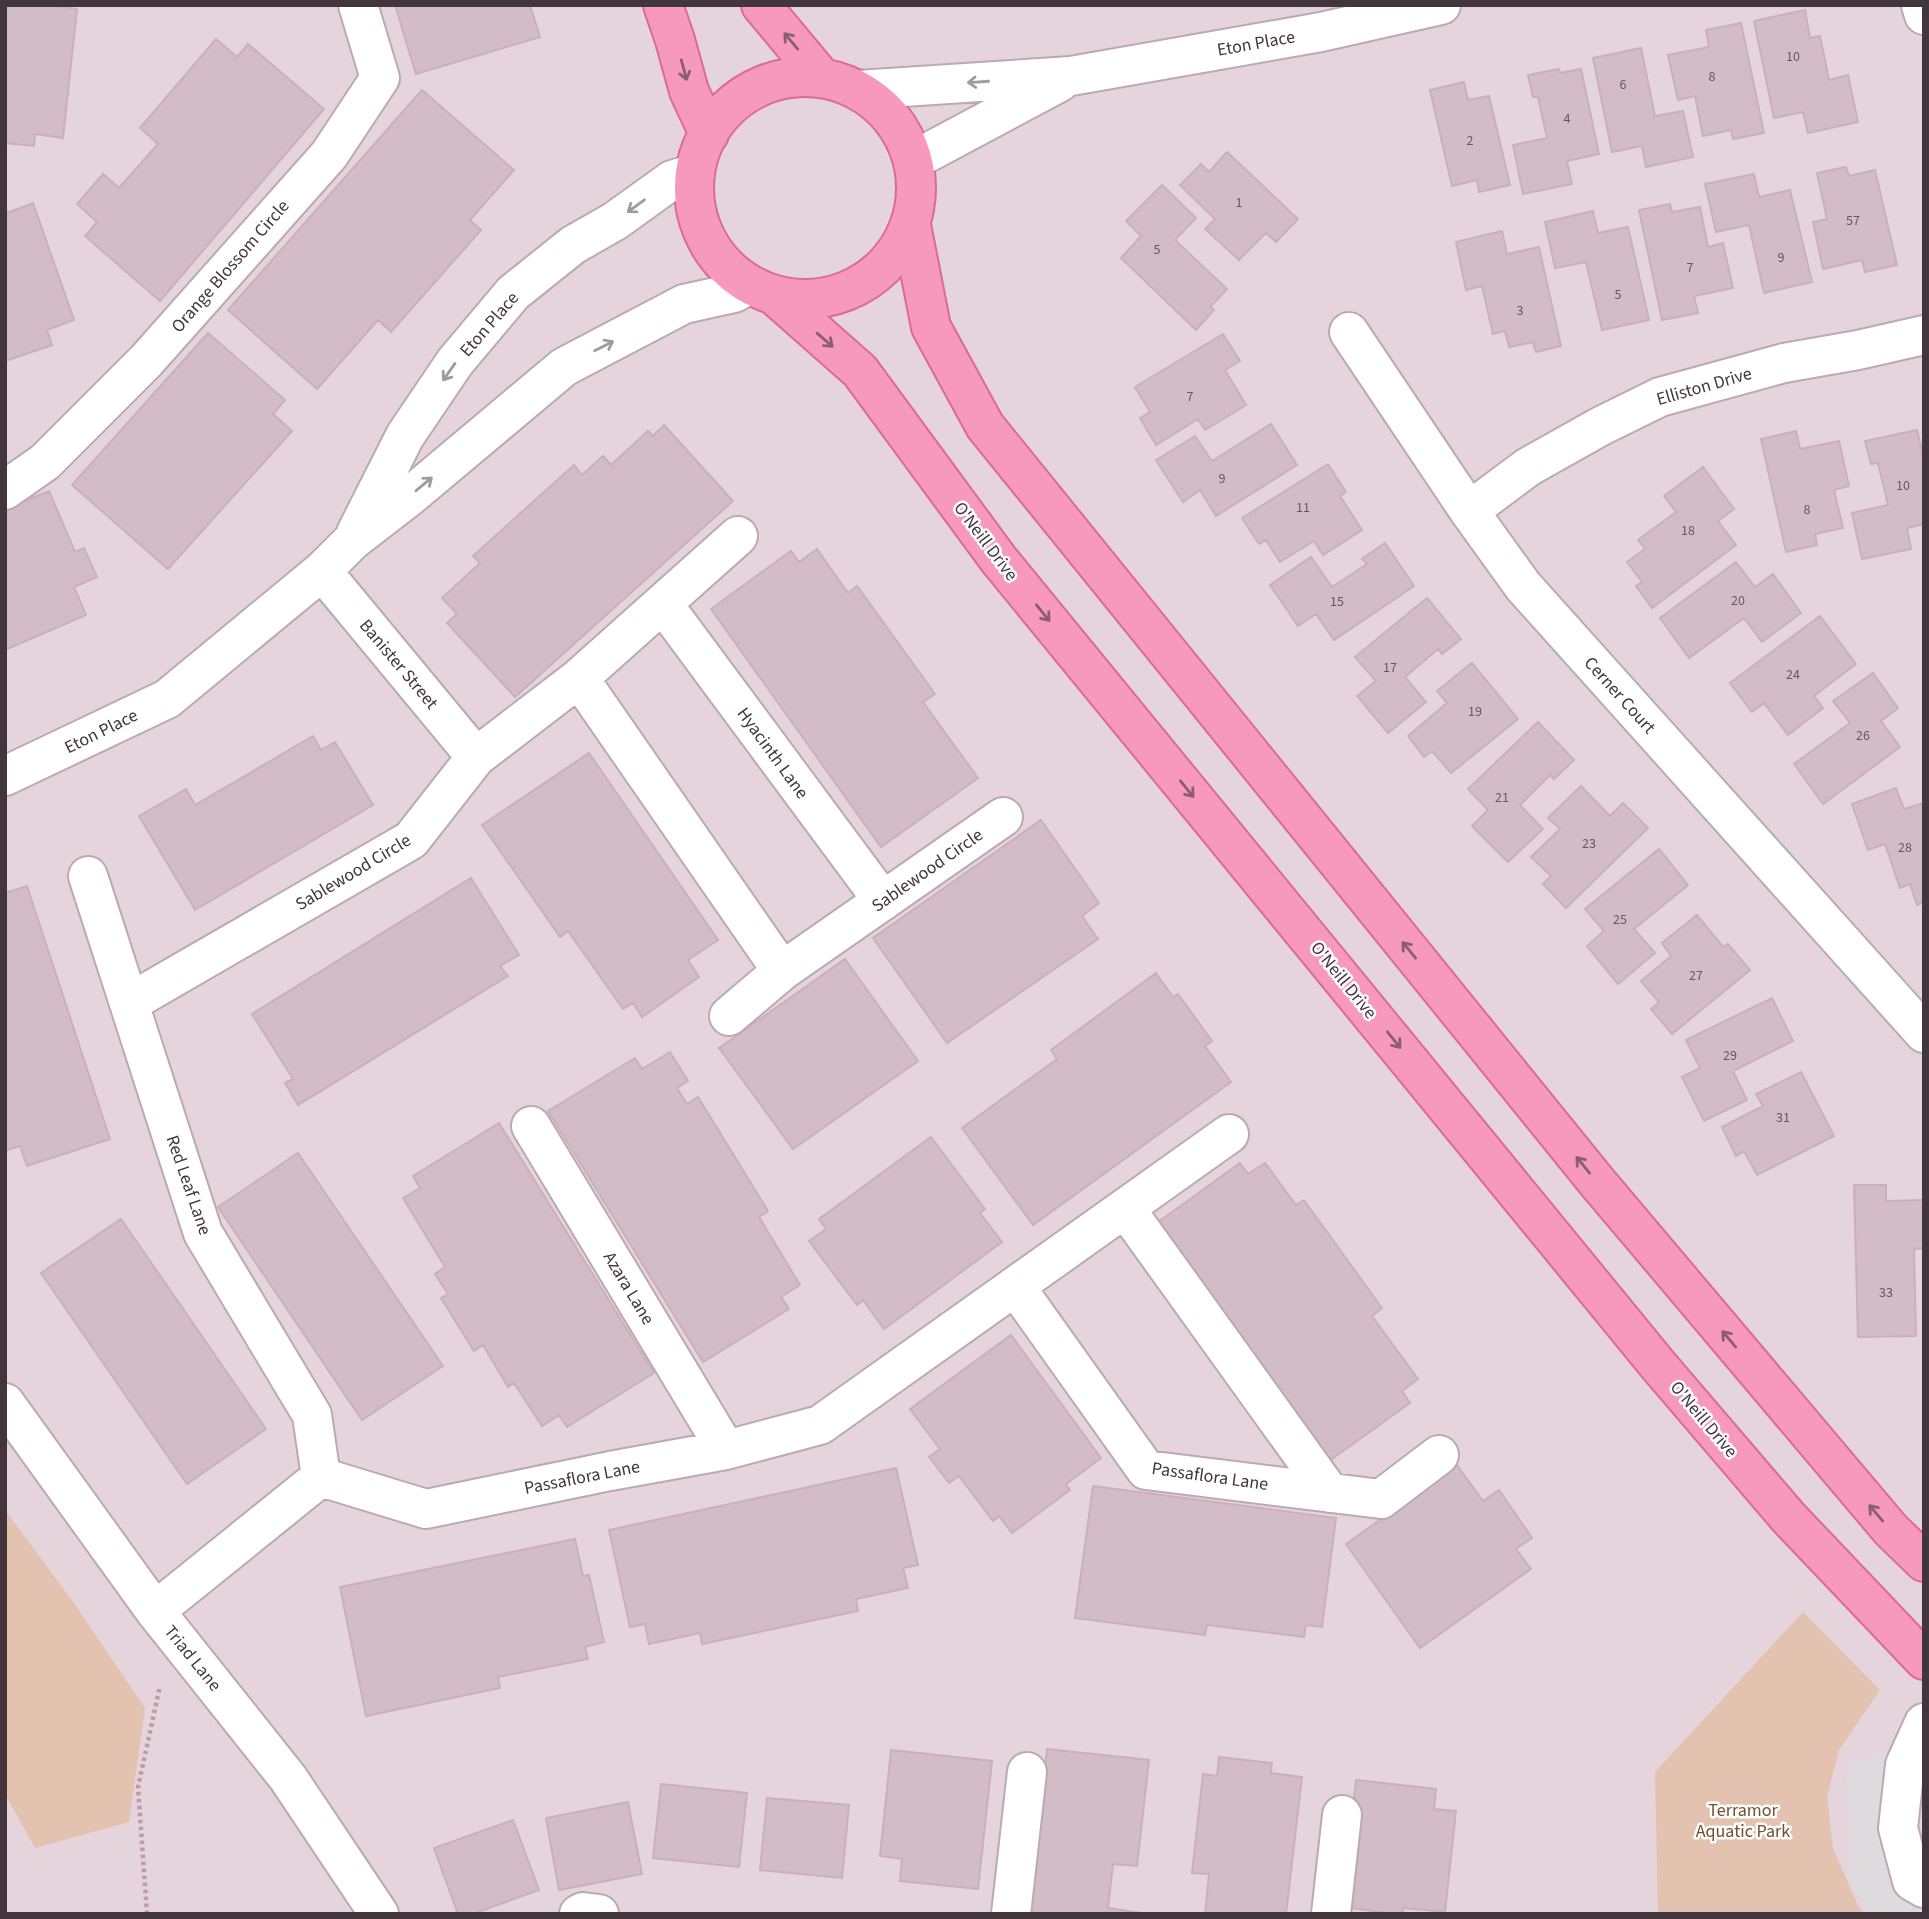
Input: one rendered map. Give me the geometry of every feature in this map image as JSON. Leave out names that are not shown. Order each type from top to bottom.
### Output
[{"type":"main road","points":[[663,5],[690,91],[709,134]]},
{"type":"main road","points":[[761,5],[821,77]]},
{"type":"main road","name":"O'Neill Drive","points":[[762,290],[822,298],[866,282],[891,258],[911,225],[916,198],[914,160],[901,132],[876,102],[858,90],[821,77],[785,78],[754,88],[736,99],[702,142],[692,180],[694,209],[705,239],[719,260],[762,290],[860,371],[999,559],[1658,1365],[1788,1517],[1924,1660]]},
{"type":"main road","name":"O'Neill Drive","points":[[911,225],[931,327],[985,426],[1597,1182],[1891,1530],[1924,1562]]},
{"type":"street","name":"Orange Blossom Circle","points":[[5,490],[45,462],[146,361],[329,155],[380,78],[358,5]]},
{"type":"street","name":"Eton Place","points":[[858,90],[1071,76],[1318,18],[1441,5]]},
{"type":"street","points":[[1921,5],[1924,15]]},
{"type":"street","name":"Eton Place","points":[[914,160],[1071,76]]},
{"type":"street","name":"Eton Place","points":[[352,541],[405,436],[456,362],[513,293],[573,245],[615,221],[673,180],[695,173]]},
{"type":"street","name":"Eton Place","points":[[5,776],[167,699],[322,571],[352,541],[564,367],[684,304],[762,290]]},
{"type":"street","name":"Cerner Court","points":[[1349,332],[1469,511],[1523,586],[1924,1033]]},
{"type":"street","name":"Elliston Drive","points":[[1469,511],[1528,467],[1660,397],[1784,363],[1924,335]]},
{"type":"street","name":"Sablewood Circle","points":[[129,1003],[411,840],[476,757],[579,678],[738,536]]},
{"type":"street","name":"Banister Street","points":[[322,571],[476,757]]},
{"type":"street","name":"Hyacinth Lane","points":[[663,604],[883,901]]},
{"type":"street","points":[[579,678],[782,971]]},
{"type":"street","name":"Sablewood Circle","points":[[729,1016],[782,971],[1003,817]]},
{"type":"street","name":"Red Leaf Lane","points":[[88,876],[203,1233],[312,1415],[321,1477]]},
{"type":"street","name":"Azara Lane","points":[[531,1126],[726,1450]]},
{"type":"street","name":"Passaflora Lane","points":[[321,1477],[426,1509],[726,1450],[820,1425],[1229,1134]]},
{"type":"street","points":[[1125,1208],[1330,1493]]},
{"type":"street","name":"Passaflora Lane","points":[[1015,1286],[1146,1470],[1381,1499],[1438,1455]]},
{"type":"street","name":"Triad Lane","points":[[5,1403],[164,1621],[288,1778],[379,1914]]},
{"type":"street","points":[[164,1621],[321,1477]]},
{"type":"street","points":[[1924,1723],[1905,1765],[1898,1828],[1912,1881],[1924,1888]]},
{"type":"street","points":[[1011,1914],[1027,1772]]},
{"type":"street","points":[[1331,1914],[1342,1815]]},
{"type":"street","points":[[579,1914],[599,1914]]},
{"type":"path","points":[[147,1914],[138,1787],[164,1621]]},
{"type":"shaded area","points":[[5,5],[1924,5],[1924,1914],[5,1914]]},
{"type":"shaded area","points":[[1924,1723],[1924,1914],[1867,1914],[1848,1878],[1847,1765],[1884,1753]]},
{"type":"green space","points":[[5,1510],[71,1599],[145,1708],[129,1822],[35,1848],[5,1794]]},
{"type":"green space","name":"Terramor Aquatic Park","points":[[1803,1612],[1880,1690],[1839,1750],[1827,1796],[1833,1848],[1859,1908],[1865,1914],[1658,1914],[1655,1772]]},
{"type":"building","points":[[5,5],[50,5],[77,9],[63,138],[35,134],[34,146],[5,143]]},
{"type":"building","points":[[395,5],[530,5],[540,37],[416,74]]},
{"type":"building","points":[[1805,10],[1810,38],[1820,36],[1829,80],[1848,75],[1858,122],[1808,133],[1803,112],[1774,118],[1754,21]]},
{"type":"building","points":[[1741,23],[1764,133],[1733,139],[1731,130],[1703,136],[1695,96],[1678,100],[1668,55],[1709,47],[1706,30]]},
{"type":"building","points":[[216,39],[237,57],[248,44],[324,109],[160,301],[85,236],[97,222],[77,204],[103,174],[119,188],[158,144],[140,128]]},
{"type":"building","points":[[1641,48],[1655,116],[1683,111],[1693,157],[1646,167],[1642,146],[1612,152],[1593,58]]},
{"type":"building","points":[[1559,69],[1560,73],[1581,69],[1599,154],[1567,161],[1572,184],[1523,194],[1513,145],[1547,138],[1538,97],[1533,97],[1528,75]]},
{"type":"building","points":[[1464,82],[1468,100],[1489,96],[1510,185],[1479,192],[1477,180],[1452,186],[1430,90]]},
{"type":"building","points":[[422,90],[514,170],[470,220],[481,230],[391,332],[378,320],[317,389],[228,310]]},
{"type":"building","points":[[1227,152],[1298,219],[1276,242],[1266,233],[1239,260],[1205,229],[1215,219],[1180,185],[1201,164],[1209,172]]},
{"type":"building","points":[[1846,167],[1849,176],[1875,170],[1897,265],[1865,272],[1862,260],[1823,269],[1813,222],[1827,219],[1817,173]]},
{"type":"building","points":[[1754,174],[1759,197],[1790,190],[1812,282],[1764,293],[1749,225],[1716,232],[1705,184]]},
{"type":"building","points":[[1162,185],[1196,218],[1175,240],[1227,289],[1210,307],[1214,310],[1196,330],[1121,258],[1141,236],[1126,221]]},
{"type":"building","points":[[33,203],[74,320],[47,330],[52,345],[5,361],[5,207],[7,213]]},
{"type":"building","points":[[1670,204],[1672,212],[1700,207],[1708,247],[1723,243],[1733,288],[1694,296],[1698,313],[1662,320],[1639,210]]},
{"type":"building","points":[[1593,211],[1598,233],[1628,227],[1649,320],[1602,330],[1586,262],[1555,268],[1545,222]]},
{"type":"building","points":[[1502,231],[1507,254],[1539,247],[1561,346],[1536,352],[1533,342],[1509,347],[1505,331],[1493,334],[1482,286],[1466,290],[1456,242]]},
{"type":"building","points":[[208,333],[285,400],[273,414],[292,431],[168,569],[72,485]]},
{"type":"building","points":[[1223,334],[1240,361],[1225,370],[1246,405],[1205,430],[1198,419],[1156,445],[1140,418],[1150,412],[1135,387]]},
{"type":"building","points":[[1271,424],[1297,465],[1216,516],[1200,490],[1183,502],[1156,460],[1195,436],[1212,461]]},
{"type":"building","points":[[664,425],[733,501],[515,697],[447,623],[457,614],[442,598],[480,563],[473,556],[574,465],[582,475],[603,456],[611,465],[648,431],[653,436]]},
{"type":"building","points":[[1917,430],[1924,458],[1924,524],[1907,528],[1911,549],[1862,559],[1852,513],[1888,505],[1878,463],[1871,464],[1865,441]]},
{"type":"building","points":[[1796,431],[1800,449],[1839,441],[1849,486],[1834,490],[1843,528],[1815,534],[1817,545],[1786,552],[1761,439]]},
{"type":"building","points":[[1328,464],[1346,492],[1340,496],[1362,530],[1323,555],[1314,541],[1280,562],[1266,540],[1259,544],[1242,518]]},
{"type":"building","points":[[1703,467],[1734,509],[1718,521],[1736,545],[1652,608],[1636,586],[1642,582],[1627,562],[1645,549],[1638,540],[1676,512],[1664,496]]},
{"type":"building","points":[[49,491],[75,552],[84,548],[97,577],[74,587],[86,615],[5,650],[5,509]]},
{"type":"building","points":[[1385,543],[1414,586],[1334,640],[1316,614],[1298,626],[1270,585],[1311,557],[1332,587],[1367,564],[1362,559]]},
{"type":"building","points":[[817,549],[848,593],[857,586],[935,694],[923,702],[978,778],[881,847],[711,609],[791,551],[799,562]]},
{"type":"building","points":[[1736,562],[1755,587],[1773,574],[1801,613],[1762,642],[1744,618],[1689,658],[1660,618]]},
{"type":"building","points":[[1427,598],[1461,639],[1442,654],[1438,649],[1405,677],[1426,702],[1388,733],[1357,696],[1376,681],[1355,657]]},
{"type":"building","points":[[1820,616],[1856,664],[1814,696],[1823,708],[1788,735],[1764,703],[1752,712],[1730,683]]},
{"type":"building","points":[[1472,663],[1518,719],[1451,773],[1432,751],[1424,757],[1408,736],[1447,703],[1437,691]]},
{"type":"building","points":[[1873,673],[1898,708],[1881,721],[1900,747],[1823,804],[1794,764],[1850,723],[1833,701]]},
{"type":"building","points":[[1538,722],[1574,760],[1554,779],[1550,775],[1520,805],[1543,829],[1508,862],[1472,826],[1488,810],[1468,789]]},
{"type":"building","points":[[313,736],[321,750],[335,742],[373,805],[195,910],[139,816],[186,789],[195,805]]},
{"type":"building","points":[[589,753],[718,940],[688,960],[699,977],[642,1017],[633,1003],[623,1009],[568,931],[560,937],[482,825]]},
{"type":"building","points":[[1581,786],[1610,816],[1623,803],[1648,828],[1566,908],[1543,884],[1551,876],[1531,857],[1560,829],[1548,818]]},
{"type":"building","points":[[1896,788],[1904,809],[1924,803],[1924,902],[1917,905],[1910,884],[1900,888],[1885,844],[1868,850],[1852,804]]},
{"type":"building","points":[[1041,820],[1099,903],[1082,916],[1098,939],[947,1043],[873,938]]},
{"type":"building","points":[[1659,849],[1688,885],[1634,929],[1655,953],[1618,984],[1587,946],[1604,931],[1585,909]]},
{"type":"building","points":[[471,878],[519,955],[500,966],[508,976],[298,1105],[285,1083],[293,1079],[252,1014]]},
{"type":"building","points":[[27,886],[110,1139],[27,1166],[20,1146],[7,1150],[5,1143],[5,893]]},
{"type":"building","points":[[1697,915],[1723,947],[1728,944],[1750,970],[1672,1034],[1651,1009],[1659,1002],[1641,981],[1671,956],[1662,943]]},
{"type":"building","points":[[845,959],[918,1061],[793,1149],[719,1048]]},
{"type":"building","points":[[1156,973],[1173,997],[1178,994],[1212,1041],[1205,1046],[1231,1082],[1033,1225],[962,1128],[1057,1059],[1051,1050]]},
{"type":"building","points":[[1772,998],[1793,1041],[1733,1071],[1747,1100],[1704,1121],[1682,1077],[1700,1068],[1686,1040]]},
{"type":"building","points":[[670,1052],[688,1081],[677,1088],[687,1104],[698,1097],[768,1211],[759,1217],[800,1285],[781,1297],[789,1309],[703,1362],[548,1111],[635,1058],[642,1069]]},
{"type":"building","points":[[1801,1072],[1834,1136],[1757,1175],[1744,1151],[1736,1156],[1722,1127],[1763,1106],[1756,1094]]},
{"type":"building","points":[[499,1123],[654,1373],[567,1427],[559,1415],[542,1426],[514,1383],[508,1387],[483,1345],[474,1351],[441,1298],[448,1294],[435,1274],[445,1267],[403,1198],[420,1188],[413,1176]]},
{"type":"building","points":[[931,1137],[985,1209],[980,1213],[1002,1242],[884,1329],[863,1300],[857,1305],[809,1241],[826,1229],[819,1219]]},
{"type":"building","points":[[298,1153],[443,1366],[362,1420],[218,1207]]},
{"type":"building","points":[[1240,1163],[1248,1174],[1265,1163],[1296,1205],[1304,1200],[1382,1308],[1372,1316],[1418,1379],[1402,1391],[1410,1403],[1329,1461],[1157,1223]]},
{"type":"building","points":[[1854,1185],[1886,1185],[1886,1201],[1924,1200],[1924,1248],[1914,1249],[1916,1336],[1858,1337]]},
{"type":"building","points":[[121,1219],[266,1429],[187,1484],[41,1273]]},
{"type":"building","points":[[1011,1335],[1101,1458],[1066,1484],[1070,1490],[1012,1533],[999,1516],[993,1521],[959,1476],[949,1483],[929,1457],[940,1449],[910,1409]]},
{"type":"building","points":[[1457,1465],[1483,1501],[1499,1490],[1532,1538],[1516,1549],[1531,1569],[1420,1648],[1346,1544]]},
{"type":"building","points":[[896,1468],[918,1565],[903,1568],[908,1588],[856,1599],[858,1611],[702,1644],[700,1633],[649,1644],[645,1624],[630,1627],[609,1530]]},
{"type":"building","points":[[1093,1486],[1336,1518],[1322,1627],[1306,1625],[1304,1637],[1207,1625],[1205,1635],[1075,1618]]},
{"type":"building","points":[[575,1539],[583,1576],[589,1575],[604,1642],[585,1647],[588,1659],[498,1677],[500,1688],[366,1716],[340,1587]]},
{"type":"building","points":[[1047,1749],[1149,1760],[1137,1866],[1113,1864],[1108,1908],[1149,1914],[1029,1914]]},
{"type":"building","points":[[891,1750],[992,1761],[978,1889],[900,1881],[902,1859],[880,1856]]},
{"type":"building","points":[[1219,1757],[1272,1763],[1271,1773],[1302,1777],[1286,1914],[1205,1914],[1209,1874],[1192,1873],[1203,1774],[1217,1776]]},
{"type":"building","points":[[1356,1780],[1436,1789],[1434,1809],[1456,1811],[1445,1912],[1403,1908],[1403,1914],[1396,1914],[1342,1907]]},
{"type":"building","points":[[661,1784],[747,1793],[739,1867],[653,1858]]},
{"type":"building","points":[[767,1798],[849,1805],[842,1878],[760,1870]]},
{"type":"building","points":[[628,1802],[642,1874],[559,1890],[546,1818]]},
{"type":"building","points":[[513,1820],[539,1890],[473,1914],[458,1914],[434,1848]]}]
